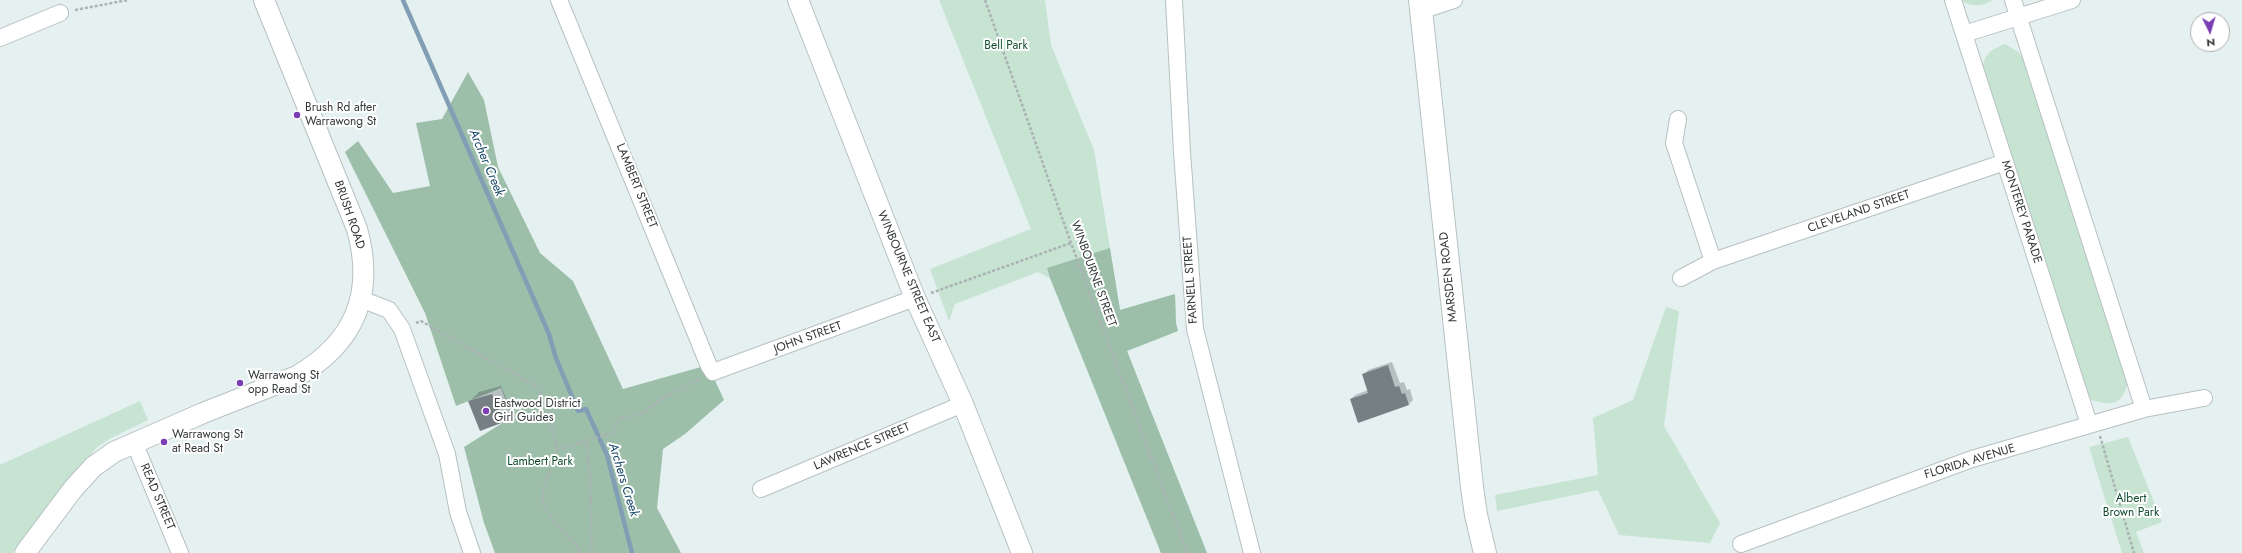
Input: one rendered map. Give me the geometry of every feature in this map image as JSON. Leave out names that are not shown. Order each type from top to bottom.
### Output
[{"type":"main road","name":"MARSDEN ROAD","points":[[1421,6],[1472,487],[1476,515],[1485,553]]},
{"type":"street","name":"BRUSH ROAD","points":[[264,0],[357,229],[364,265],[362,299]]},
{"type":"street","name":"LAMBERT STREET","points":[[559,0],[709,366],[714,372]]},
{"type":"street","name":"WINBOURNE STREET EAST","points":[[798,0],[915,298],[963,404],[1022,553]]},
{"type":"street","name":"FARNELL STREET","points":[[1174,0],[1182,152],[1195,329],[1252,553]]},
{"type":"street","points":[[1421,6],[1454,0]]},
{"type":"street","name":"MONTEREY PARADE","points":[[1953,0],[2089,424]]},
{"type":"street","points":[[2013,0],[2144,409]]},
{"type":"street","points":[[1964,34],[2072,0]]},
{"type":"street","points":[[0,38],[60,13]]},
{"type":"street","points":[[1678,119],[1674,142],[1713,261]]},
{"type":"street","name":"CLEVELAND STREET","points":[[1681,278],[1713,261],[2005,162]]},
{"type":"street","name":"JOHN STREET","points":[[714,372],[915,298]]},
{"type":"street","points":[[25,553],[73,489],[93,467],[114,452],[134,442],[296,376],[315,365],[330,352],[343,335],[351,323],[362,299],[389,310],[402,329],[447,454],[458,512],[472,553]]},
{"type":"street","name":"FLORIDA AVENUE","points":[[1741,544],[1972,459],[2144,409],[2204,398]]},
{"type":"street","name":"LAWRENCE STREET","points":[[761,489],[963,404]]},
{"type":"street","name":"READ STREET","points":[[134,442],[180,553]]},
{"type":"path","points":[[60,13],[128,0]]},
{"type":"path","name":"WINBOURNE STREET","points":[[985,0],[1071,242],[1187,553]]},
{"type":"path","points":[[915,298],[1071,242]]},
{"type":"path","points":[[402,329],[421,321],[539,388],[557,450],[546,477],[543,497],[546,509],[573,540],[581,553]]},
{"type":"path","points":[[557,450],[611,433],[619,419],[643,413],[661,399],[714,372]]},
{"type":"path","points":[[2101,440],[2134,553]]},
{"type":"path","points":[[586,441],[590,477],[592,553]]},
{"type":"green space","name":"Bell Park","points":[[939,0],[1045,0],[1051,45],[1094,150],[1120,310],[1175,294],[1176,323],[1178,331],[1127,351],[1207,553],[1161,553],[1050,278],[1038,272],[955,304],[949,321],[930,269],[1031,229]]},
{"type":"green space","points":[[1960,0],[1993,0],[1981,5],[1973,5]]},
{"type":"green space","points":[[2005,44],[2017,51],[2024,59],[2129,378],[2127,387],[2121,398],[2112,403],[2091,400],[2084,389],[1982,71],[1984,60],[1989,53],[1995,48]]},
{"type":"green space","name":"Lambert Park","points":[[468,72],[484,100],[498,167],[540,253],[573,281],[623,389],[708,365],[724,400],[685,434],[663,449],[657,508],[681,553],[495,553],[484,523],[464,447],[512,417],[501,388],[456,406],[425,313],[345,152],[358,141],[393,193],[430,186],[416,123],[442,119]]},
{"type":"green space","points":[[1110,248],[1120,310],[1175,294],[1176,323],[1178,331],[1127,351],[1207,553],[1161,553],[1050,278],[1047,268]]},
{"type":"green space","points":[[1666,307],[1679,311],[1664,426],[1720,523],[1710,543],[1619,535],[1598,490],[1497,511],[1495,495],[1598,475],[1593,418],[1633,400]]},
{"type":"green space","points":[[140,401],[148,420],[111,438],[97,447],[12,553],[0,553],[0,465]]},
{"type":"green space","name":"Albert Brown Park","points":[[2128,437],[2162,522],[2136,532],[2144,553],[2122,553],[2089,447]]},
{"type":"building","points":[[1388,365],[1395,387],[1399,386],[1402,394],[1405,393],[1409,405],[1358,423],[1350,399],[1368,393],[1362,374]]},
{"type":"building","name":"Eastwood District Girl Guides","points":[[492,394],[504,422],[480,431],[468,401]]},
{"type":"waterway","name":"Archer Creek","points":[[403,0],[549,334],[556,358],[578,411],[586,409],[607,455],[632,553]]},
{"type":"place","name":"Brush Rd after Warrawong St","points":[[297,115]]},
{"type":"place","name":"Warrawong St opp Read St","points":[[240,383]]},
{"type":"place","name":"Eastwood District Girl Guides","points":[[486,411]]},
{"type":"place","name":"Warrawong St at Read St","points":[[164,442]]},
{"type":"water label","name":"Archers Creek","points":[[623,480]]}]
